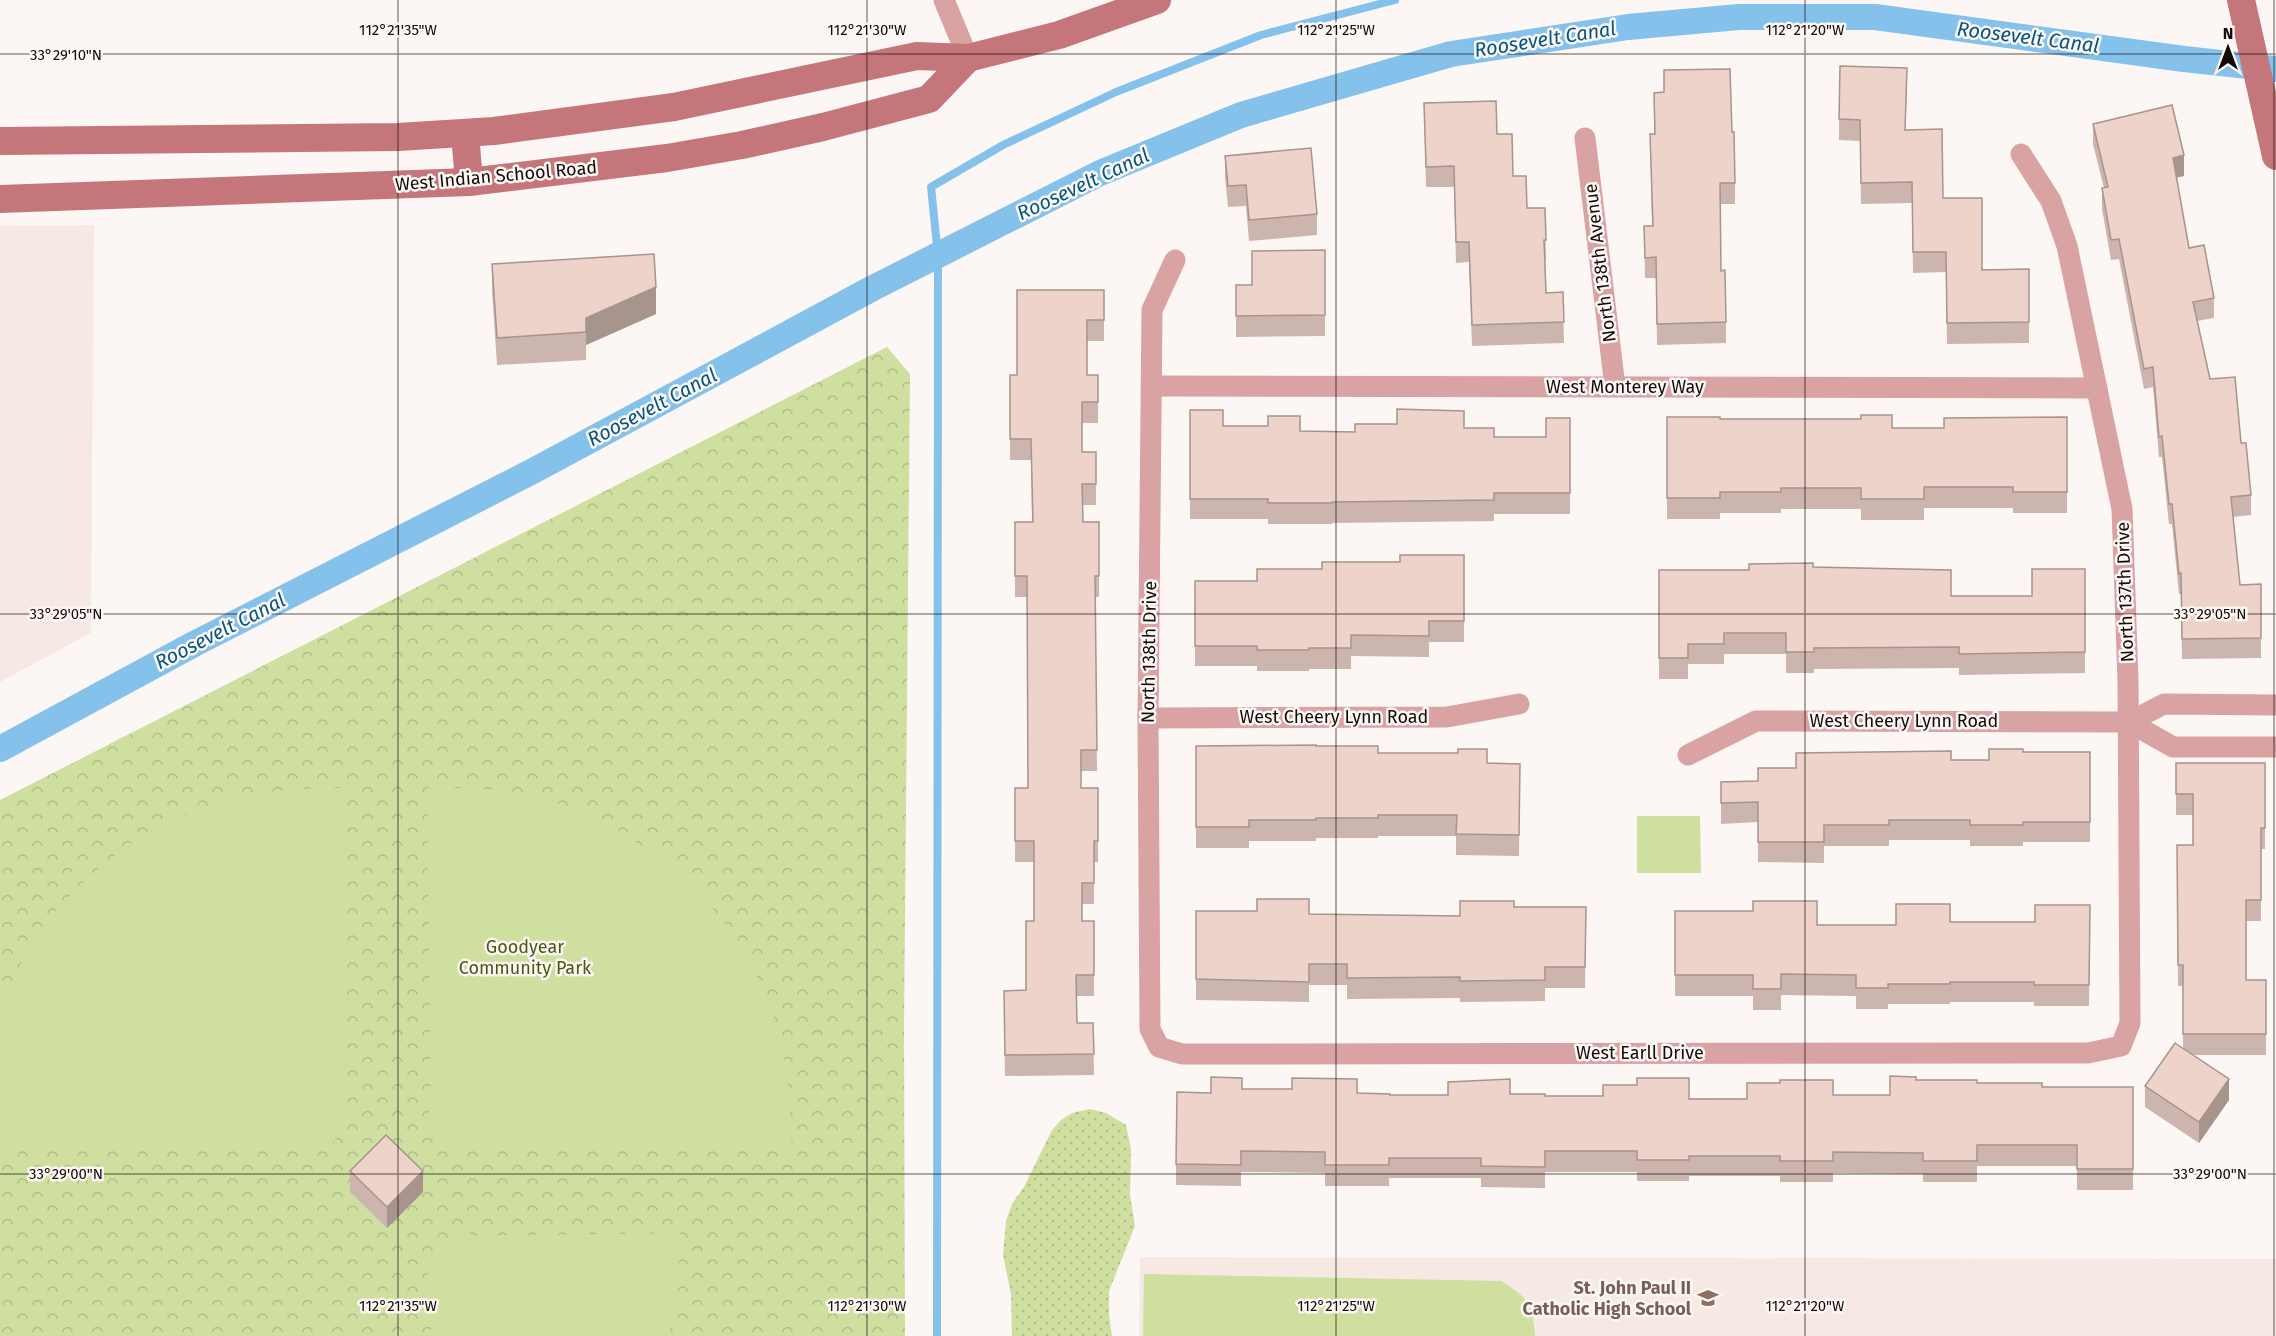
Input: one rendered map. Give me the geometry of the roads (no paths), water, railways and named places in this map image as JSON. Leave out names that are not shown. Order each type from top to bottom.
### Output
[{"type":"main road","points":[[0,141],[398,138],[516,128],[674,107],[916,56],[968,58],[1059,35],[1157,0]]},
{"type":"main road","points":[[2241,0],[2276,156]]},
{"type":"main road","name":"West Indian School Road","points":[[0,199],[469,182],[667,158],[742,145],[823,127],[929,99],[968,58]]},
{"type":"main road","points":[[465,133],[469,182]]},
{"type":"street","points":[[944,0],[968,58]]},
{"type":"street","name":"North 138th Avenue","points":[[1585,138],[1615,387]]},
{"type":"street","name":"North 137th Drive","points":[[2021,154],[2051,201],[2067,246],[2122,508],[2129,722],[2130,1023],[2121,1046]]},
{"type":"street","name":"North 138th Drive","points":[[1159,1047],[1150,1029],[1148,718],[1152,309],[1175,260]]},
{"type":"street","name":"West Monterey Way","points":[[1152,386],[2097,388]]},
{"type":"street","name":"West Cheery Lynn Road","points":[[1148,718],[1447,717],[1519,704]]},
{"type":"street","name":"West Cheery Lynn Road","points":[[1688,755],[1756,721],[2129,722],[2164,704],[2276,705]]},
{"type":"street","name":"West Cheery Lynn Road","points":[[2129,722],[2173,747],[2276,747]]},
{"type":"street","name":"West Earll Drive","points":[[1159,1047],[1182,1054],[2088,1053],[2121,1046]]},
{"type":"waterway","points":[[937,1336],[938,256],[931,187],[1003,145],[1116,92],[1261,35],[1395,0]]},
{"type":"waterway","name":"Roosevelt Canal","points":[[0,749],[194,644],[533,471],[873,288],[1100,173],[1241,115],[1451,54],[1628,27],[1739,17],[1875,17],[2184,59],[2276,69]]},
{"type":"place","name":"St. John Paul II Catholic High School","points":[[1708,1298]]},
{"type":"park label","name":"Goodyear Community Park","points":[[525,957]]}]
